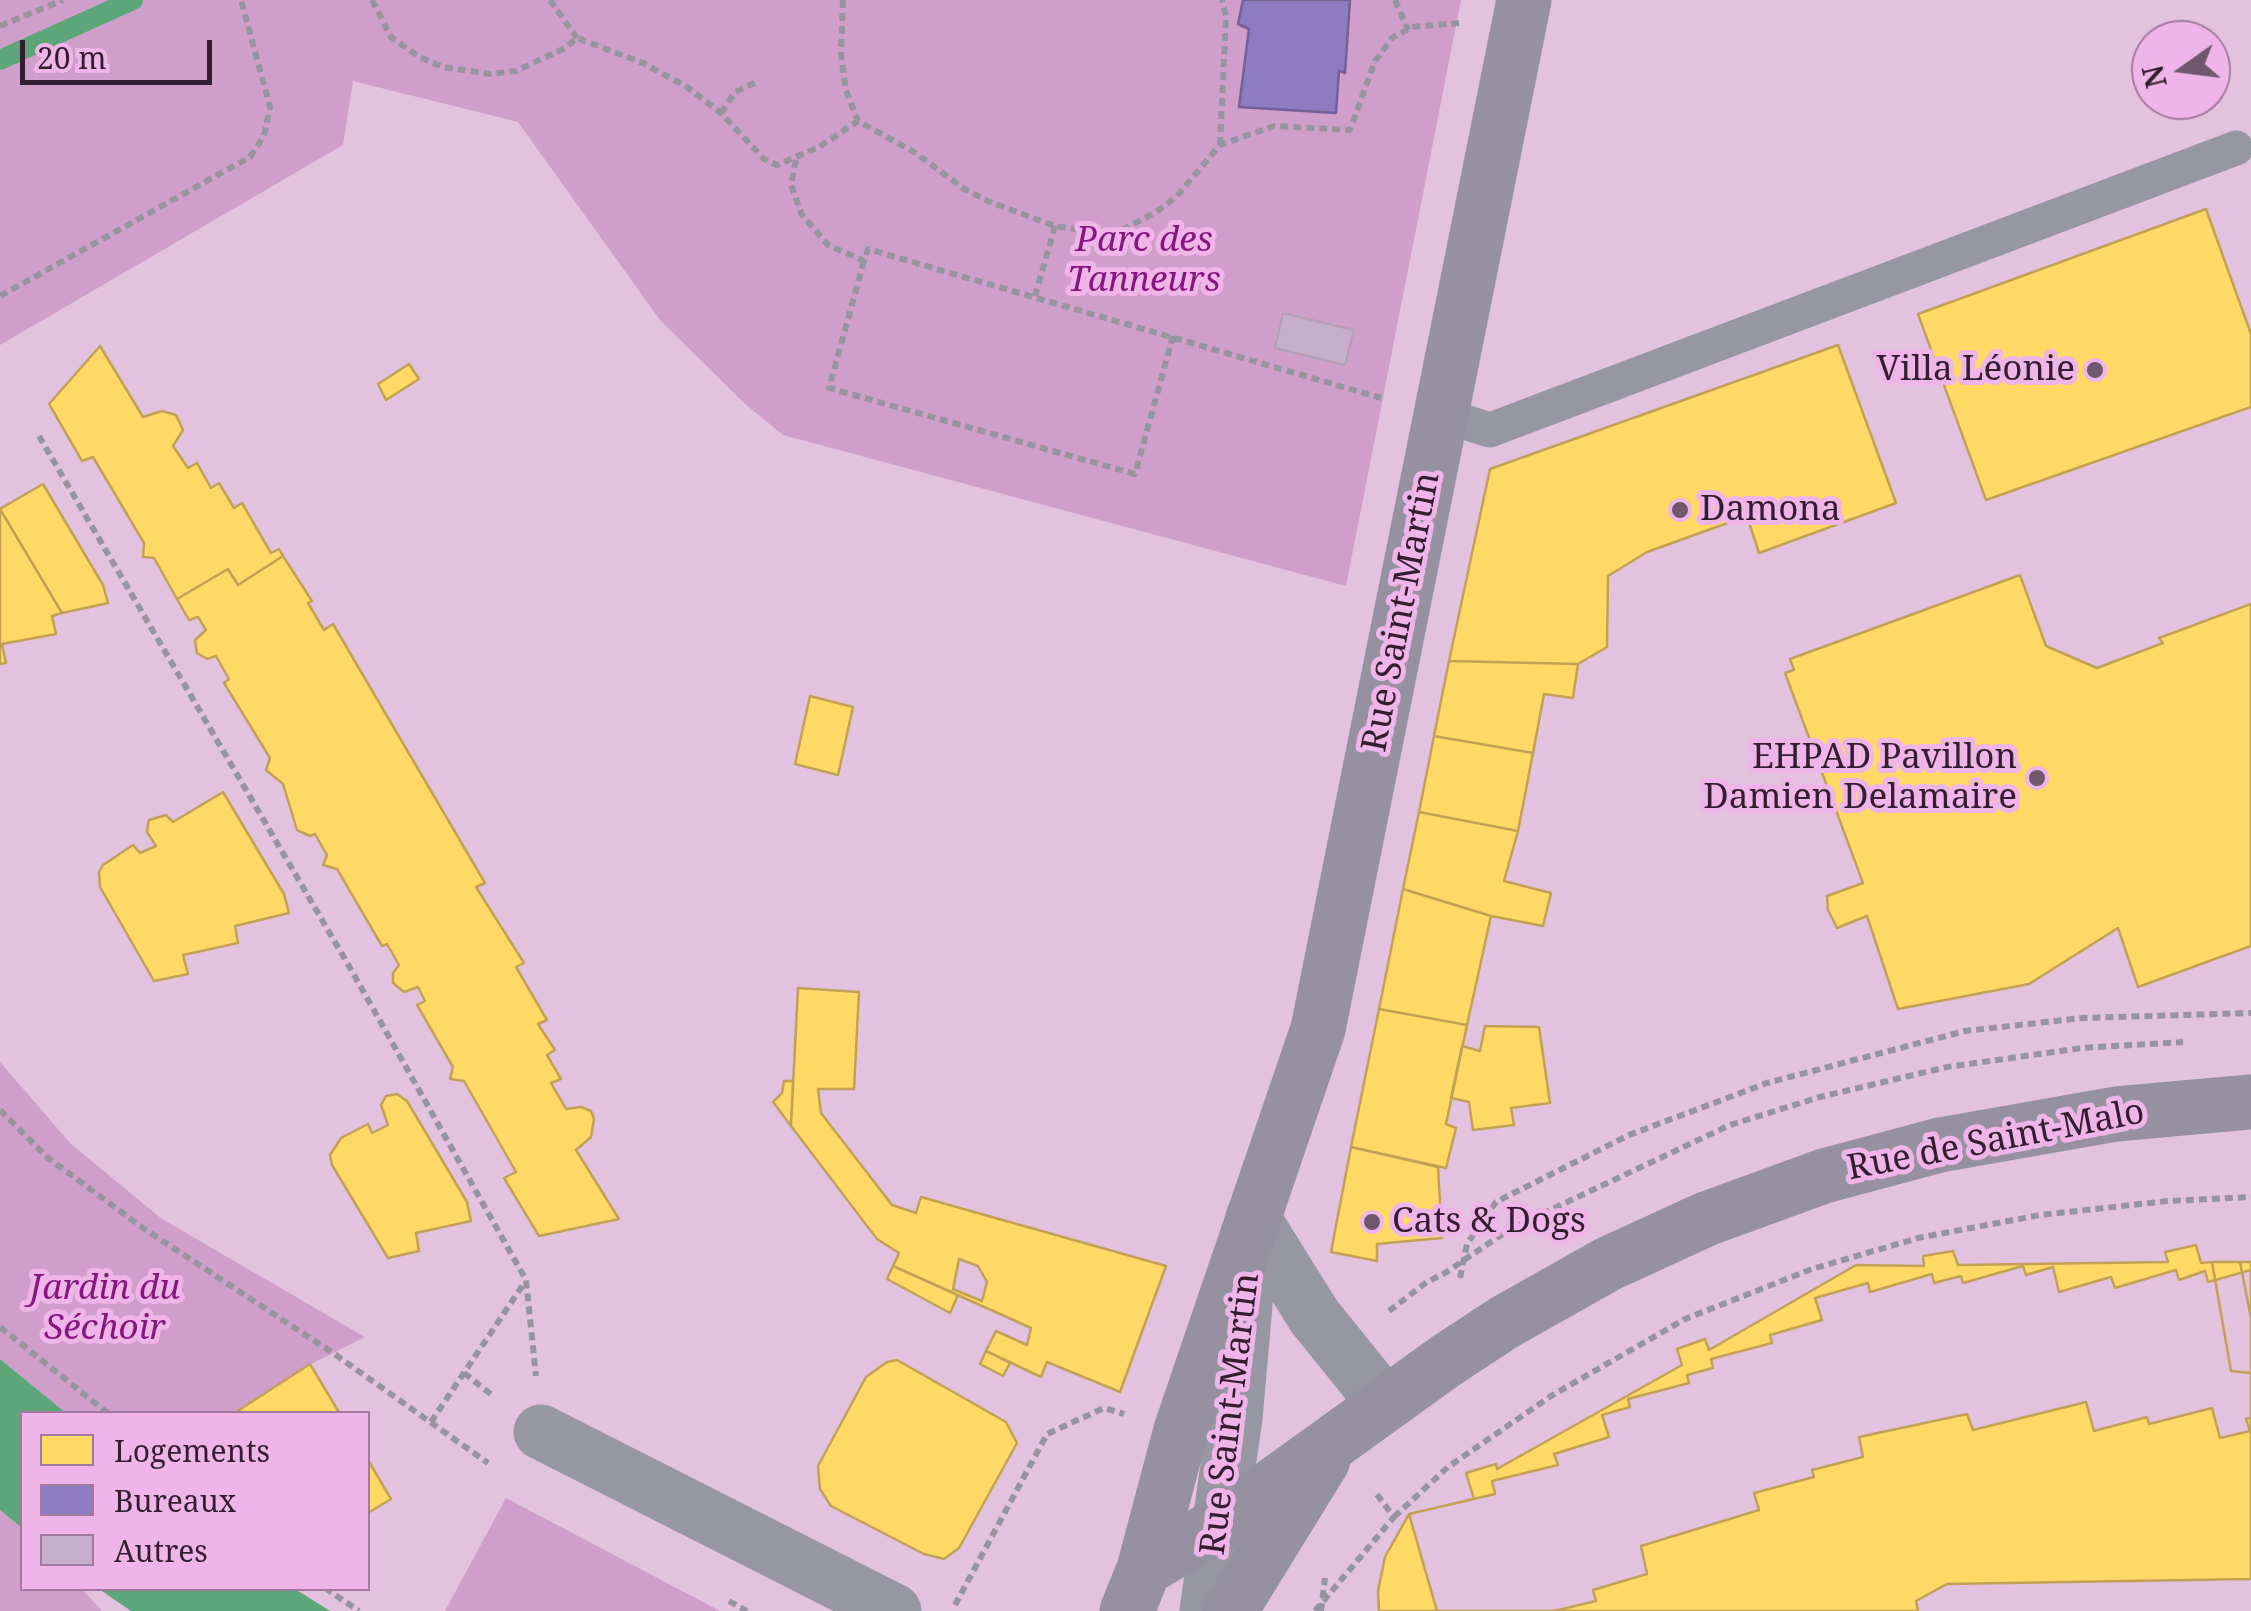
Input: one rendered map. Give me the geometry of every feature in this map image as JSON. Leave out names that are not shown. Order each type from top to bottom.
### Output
[{"type":"main road","name":"Rue Saint-Martin","points":[[1136,1590],[1181,1430],[1318,1029],[1520,19]]},
{"type":"main road","name":"Rue de Saint-Malo","points":[[1136,1590],[1334,1441],[1480,1340],[1657,1240],[1824,1176],[1940,1145],[2051,1124],[2174,1107],[2251,1102]]},
{"type":"main road","name":"Rue de Saint-Malo","points":[[1230,1611],[1334,1441]]},
{"type":"street","points":[[1253,1218],[1314,1316],[1385,1404]]},
{"type":"street","name":"Rue Saint-Martin","points":[[1207,1611],[1235,1418],[1253,1218]]},
{"type":"street","points":[[541,1432],[894,1611]]},
{"type":"lane","points":[[1442,416],[1490,430],[2236,148]]},
{"type":"path","points":[[0,26],[63,0]]},
{"type":"path","points":[[0,296],[250,158],[264,136],[270,107],[241,0]]},
{"type":"path","points":[[372,0],[391,37],[442,68],[491,74],[516,71],[565,48],[577,38]]},
{"type":"path","points":[[550,0],[577,38],[644,63],[687,88],[721,113],[764,159],[776,165],[796,160],[858,120]]},
{"type":"path","points":[[843,0],[841,55],[846,90],[858,120],[914,152],[966,190],[1021,215],[1055,226],[1094,232],[1120,231],[1156,212],[1178,196],[1220,145],[1274,126],[1350,130],[1376,61],[1392,38],[1408,30],[1520,19]]},
{"type":"path","points":[[1220,145],[1226,16],[1222,0]]},
{"type":"path","points":[[1394,0],[1408,30]]},
{"type":"path","points":[[721,113],[735,92],[759,80]]},
{"type":"path","points":[[796,160],[791,185],[802,215],[828,245],[864,261]]},
{"type":"path","points":[[1036,296],[1055,226]]},
{"type":"path","points":[[1173,336],[1135,474],[829,388],[868,249],[1036,296],[1173,336],[1442,416]]},
{"type":"path","points":[[39,436],[303,886],[526,1280],[541,1432]]},
{"type":"path","points":[[1480,1340],[1458,1287],[1467,1244],[1496,1202],[1629,1135],[1768,1083],[1966,1031],[2082,1018],[2251,1012]]},
{"type":"path","points":[[0,1110],[48,1158],[332,1353]]},
{"type":"path","points":[[1394,1517],[1448,1468],[1551,1396],[1685,1320],[1812,1270],[1918,1238],[2040,1215],[2168,1201],[2251,1197]]},
{"type":"path","points":[[431,1422],[526,1280]]},
{"type":"path","points":[[0,1327],[104,1411]]},
{"type":"path","points":[[952,1611],[1047,1434],[1104,1408],[1181,1430]]},
{"type":"path","points":[[329,1591],[359,1611]]},
{"type":"green space","name":"Parc des Tanneurs","points":[[0,0],[1461,0],[1346,586],[783,435],[744,403],[660,320],[518,122],[353,81],[343,145],[0,345]]},
{"type":"green space","name":"Jardin du Séchoir","points":[[0,1062],[71,1144],[162,1219],[365,1337],[311,1364],[339,1411],[64,1411],[0,1359]]},
{"type":"green space","points":[[506,1498],[720,1611],[445,1611]]},
{"type":"green space","points":[[0,1510],[20,1526],[20,1591],[84,1591],[102,1611],[0,1611]]},
{"type":"shaded area","points":[[0,1359],[64,1411],[20,1411],[20,1526],[0,1510]]},
{"type":"shaded area","points":[[102,1591],[298,1591],[330,1611],[131,1611]]},
{"type":"building: Logements","name":"Villa Léonie","points":[[2206,209],[2251,334],[2251,407],[1986,500],[1918,314]]},
{"type":"building: Logements","name":"Damona","points":[[1838,345],[1896,503],[1759,553],[1747,516],[1647,552],[1608,576],[1607,647],[1578,664],[1449,661],[1490,469]]},
{"type":"building: Logements","points":[[100,346],[143,417],[162,411],[176,415],[183,430],[173,446],[188,468],[197,463],[211,488],[219,483],[234,508],[242,503],[271,553],[279,549],[283,556],[238,585],[228,569],[177,599],[154,558],[143,557],[144,543],[93,457],[82,461],[49,404]]},
{"type":"building: Logements","points":[[409,364],[419,379],[386,400],[378,384]]},
{"type":"building: Logements","points":[[43,484],[103,585],[108,603],[62,613],[0,509]]},
{"type":"building: Logements","points":[[0,509],[62,613],[52,616],[56,634],[2,644],[6,663],[0,664]]},
{"type":"building: Logements","points":[[283,556],[312,601],[308,603],[324,630],[333,624],[485,883],[476,887],[524,963],[516,967],[547,1020],[538,1024],[555,1050],[547,1055],[561,1079],[551,1083],[566,1109],[581,1107],[591,1111],[594,1119],[591,1137],[576,1150],[619,1219],[539,1236],[504,1178],[516,1172],[464,1081],[450,1079],[453,1067],[417,1005],[425,1001],[418,987],[404,992],[393,983],[393,973],[399,965],[387,944],[382,946],[337,869],[323,865],[327,855],[315,834],[310,836],[297,830],[283,784],[266,770],[270,758],[224,683],[229,679],[216,656],[207,659],[197,653],[195,640],[206,630],[198,617],[189,620],[177,599],[228,569],[238,585]]},
{"type":"building: Logements","name":"EHPAD Pavillon Damien Delamaire","points":[[2020,575],[2046,646],[2097,668],[2163,643],[2159,638],[2251,604],[2251,946],[2138,987],[2118,928],[2029,984],[1898,1009],[1867,916],[1837,928],[1828,910],[1827,896],[1863,883],[1785,673],[1794,670],[1790,659]]},
{"type":"building: Logements","points":[[1449,661],[1578,664],[1573,698],[1544,694],[1533,753],[1434,736]]},
{"type":"building: Logements","points":[[810,696],[853,707],[838,775],[795,764]]},
{"type":"building: Logements","points":[[1434,736],[1533,753],[1518,831],[1419,812]]},
{"type":"building: Logements","points":[[223,792],[284,894],[289,913],[235,926],[238,943],[183,955],[188,974],[154,981],[100,887],[99,872],[133,845],[140,853],[156,846],[147,832],[149,820],[166,815],[173,822]]},
{"type":"building: Logements","points":[[1419,812],[1518,831],[1504,881],[1551,893],[1543,926],[1491,916],[1403,889]]},
{"type":"building: Logements","points":[[1403,889],[1491,916],[1467,1025],[1379,1009]]},
{"type":"building: Logements","points":[[798,988],[859,992],[854,1089],[818,1089],[821,1113],[892,1205],[916,1213],[921,1197],[1166,1266],[1120,1392],[1047,1362],[1041,1377],[986,1351],[996,1331],[1027,1345],[1031,1328],[893,1266],[899,1253],[877,1239],[791,1126]],"holes":[[[959,1259],[978,1266],[987,1282],[982,1301],[953,1289]]]},
{"type":"building: Logements","points":[[1379,1009],[1467,1025],[1446,1124],[1456,1128],[1446,1168],[1351,1147]]},
{"type":"building: Logements","points":[[1485,1026],[1539,1027],[1550,1103],[1511,1108],[1514,1125],[1473,1130],[1469,1102],[1451,1098],[1462,1046],[1480,1051]]},
{"type":"building: Logements","points":[[784,1081],[793,1081],[791,1126],[773,1102],[782,1093]]},
{"type":"building: Logements","points":[[397,1094],[407,1101],[467,1202],[471,1221],[416,1233],[419,1251],[388,1258],[332,1165],[330,1155],[341,1138],[368,1124],[372,1133],[388,1125],[381,1105],[386,1096]]},
{"type":"building: Logements","points":[[1351,1147],[1438,1167],[1442,1238],[1377,1244],[1377,1261],[1331,1252]]},
{"type":"building: Logements","points":[[2196,1245],[2201,1263],[2212,1262],[2231,1371],[2251,1373],[2251,1579],[1947,1584],[1916,1601],[1918,1611],[1379,1611],[1378,1591],[1385,1557],[1409,1514],[1474,1499],[1466,1473],[1496,1464],[1497,1469],[1682,1365],[1677,1349],[1705,1339],[1709,1350],[1856,1265],[1924,1266],[1923,1256],[1953,1251],[1958,1265],[2168,1262],[2165,1252]]},
{"type":"building: Logements","points":[[2212,1262],[2240,1262],[2251,1318],[2251,1373],[2231,1371]]},
{"type":"building: Logements","points":[[2240,1262],[2251,1262],[2251,1318]]},
{"type":"building: Logements","points":[[893,1266],[958,1295],[950,1313],[887,1279]]},
{"type":"building: Logements","points":[[2023,1266],[2026,1275],[2053,1267],[2059,1292],[2111,1277],[2115,1288],[2176,1270],[2179,1280],[2205,1271],[2208,1282],[2251,1270],[2251,1418],[2246,1419],[2250,1431],[2220,1438],[2212,1408],[2149,1424],[2147,1417],[2094,1431],[2086,1402],[1973,1430],[1967,1414],[1859,1437],[1863,1457],[1812,1470],[1814,1477],[1754,1493],[1759,1510],[1641,1546],[1647,1574],[1593,1590],[1596,1601],[1554,1611],[1437,1611],[1409,1514],[1495,1494],[1492,1481],[1558,1465],[1554,1454],[1609,1437],[1602,1415],[1630,1407],[1628,1399],[1689,1383],[1687,1375],[1713,1368],[1711,1359],[1772,1343],[1770,1335],[1822,1320],[1815,1298],[1868,1283],[1870,1292],[1932,1274],[1934,1283],[1961,1276],[1963,1283]]},
{"type":"building: Logements","points":[[986,1351],[1010,1363],[1003,1376],[980,1364]]},
{"type":"building: Logements","points":[[897,1360],[1006,1422],[1017,1443],[959,1548],[944,1559],[924,1554],[831,1506],[820,1489],[818,1466],[866,1377],[887,1362]]},
{"type":"building: Logements","points":[[310,1364],[338,1411],[238,1411]]},
{"type":"building: Logements","points":[[370,1463],[391,1499],[370,1512]]},
{"type":"building: Bureaux","points":[[1243,0],[1350,0],[1345,73],[1339,71],[1336,113],[1239,107],[1249,29],[1238,24]]},
{"type":"building: Autres","points":[[1283,313],[1354,330],[1345,365],[1275,348]]},
{"type":"waterway","points":[[0,60],[133,0]]},
{"type":"place","name":"Villa Léonie","points":[[2095,370]]},
{"type":"place","name":"Damona","points":[[1680,510]]},
{"type":"place","name":"EHPAD Pavillon Damien Delamaire","points":[[2037,778]]},
{"type":"place","name":"Cats & Dogs","points":[[1372,1222]]}]
